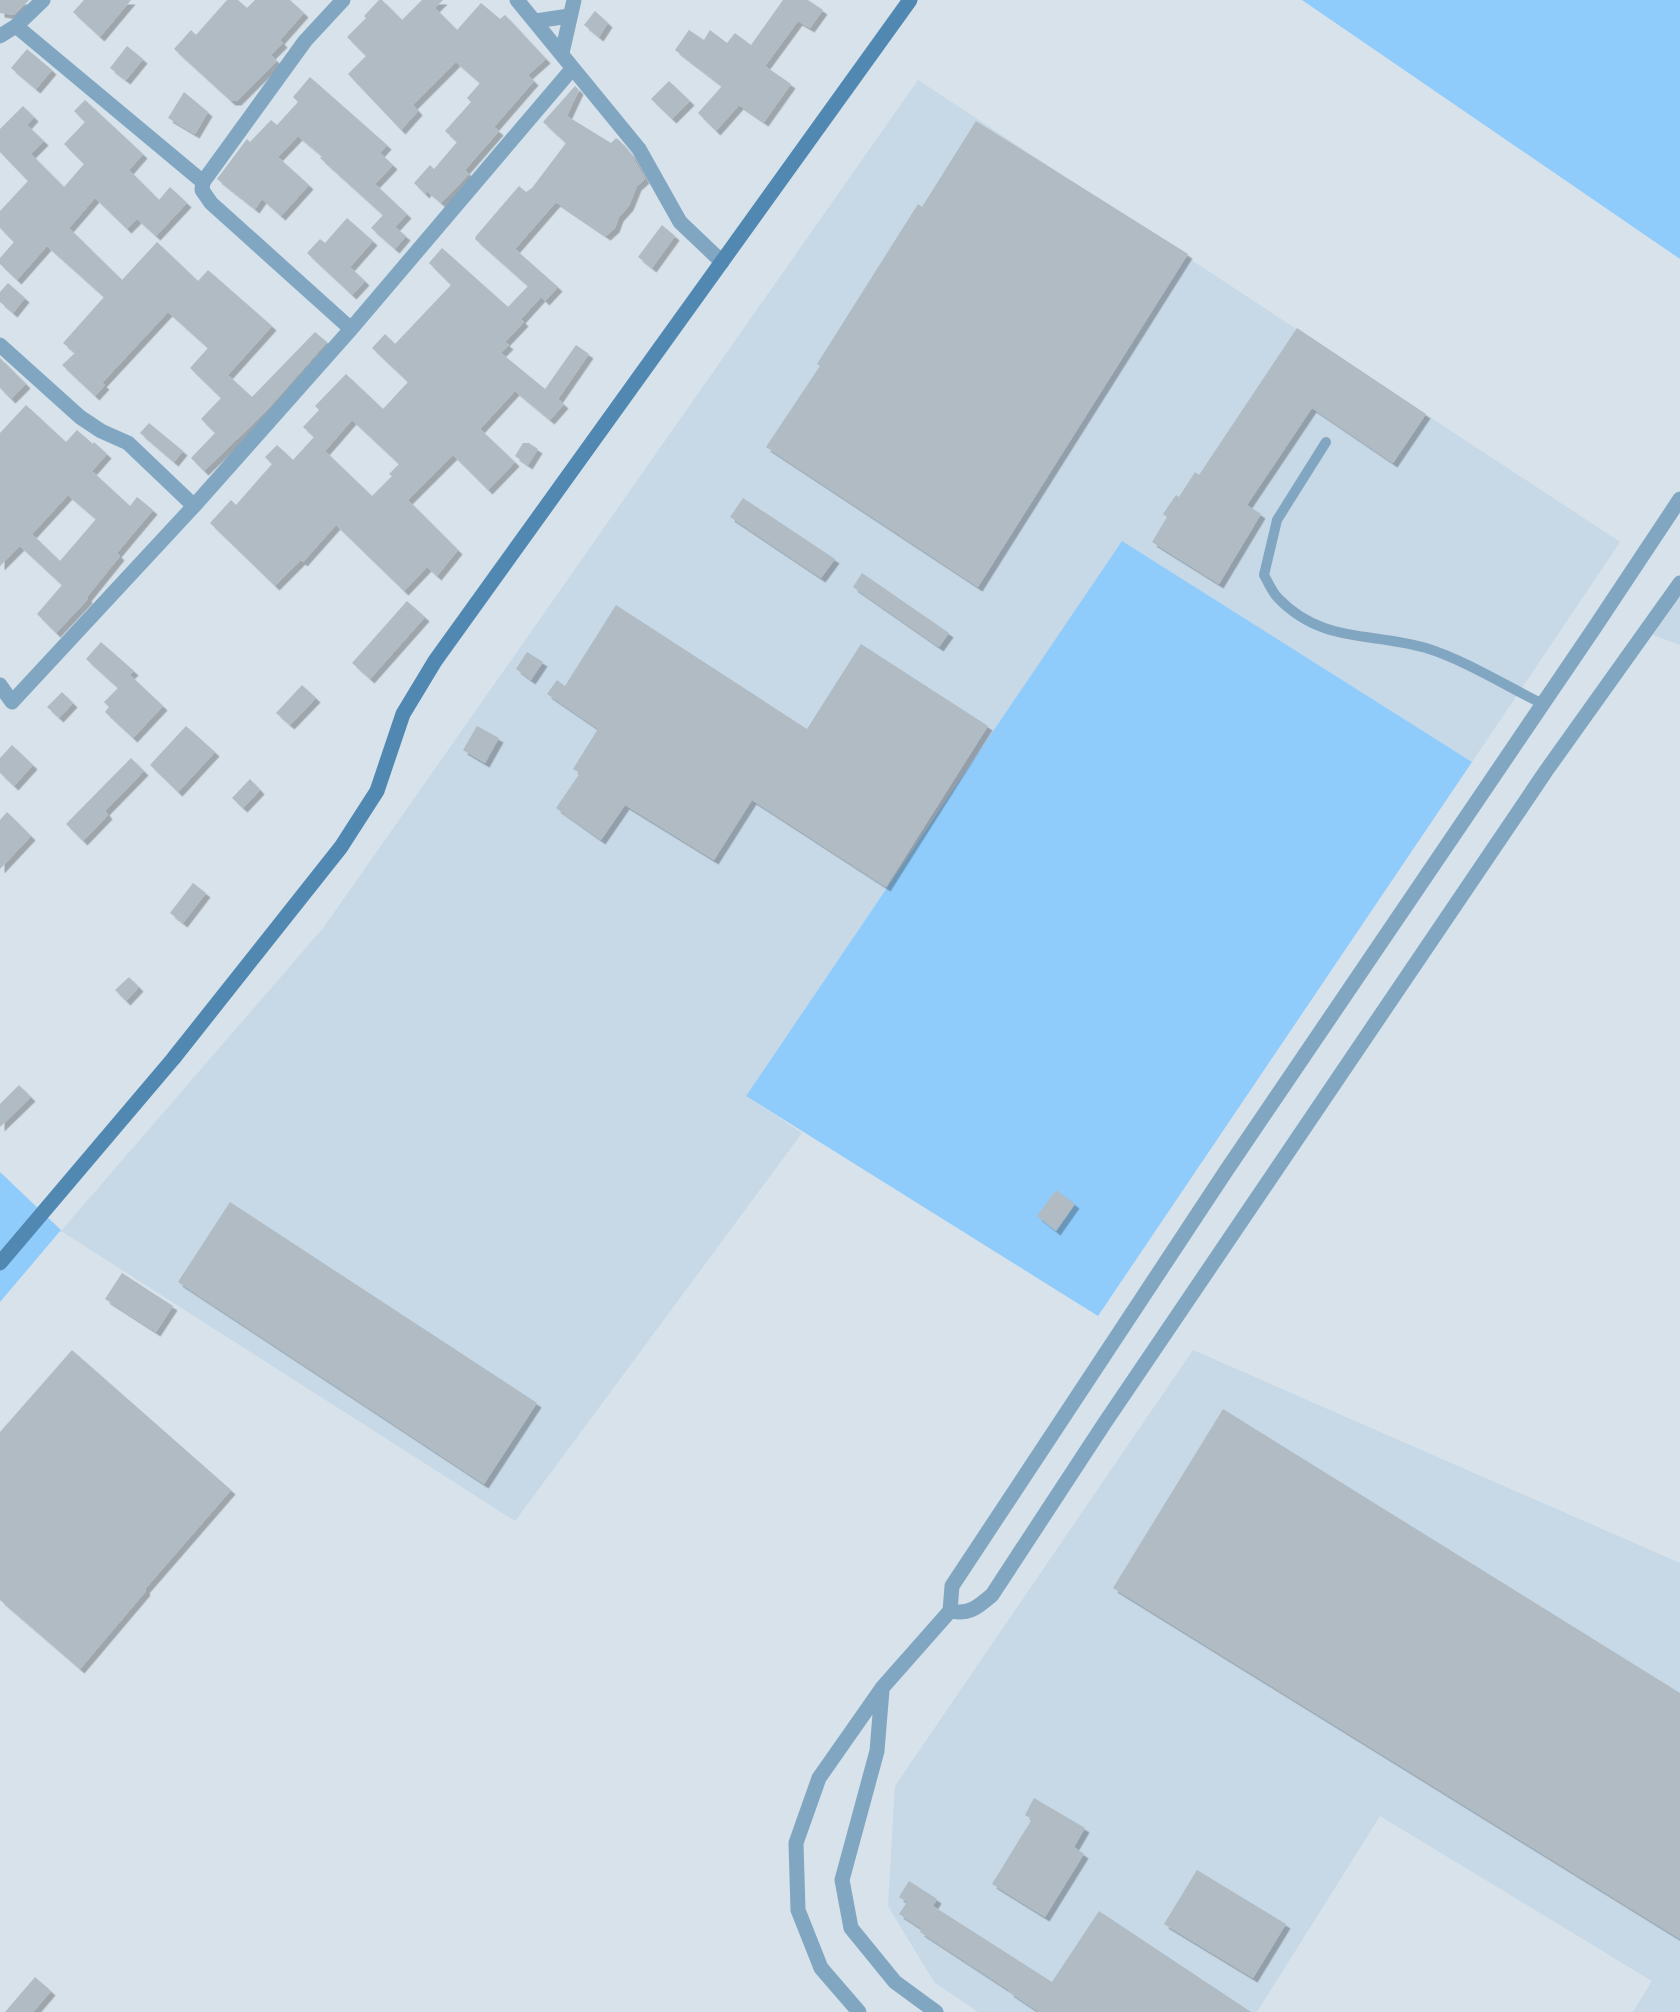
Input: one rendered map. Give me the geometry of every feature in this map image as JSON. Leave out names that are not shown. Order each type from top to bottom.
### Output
[{"type":"street","points":[[0,36],[16,26],[43,0]]},
{"type":"street","points":[[343,0],[305,41],[202,182],[202,190],[211,203],[351,328]]},
{"type":"street","points":[[517,0],[639,149],[680,222],[722,262]]},
{"type":"street","points":[[562,53],[574,0]]},
{"type":"street","points":[[0,1263],[173,1059],[340,847],[376,791],[403,714],[413,693],[558,486],[910,0]]},
{"type":"street","points":[[536,21],[569,16]]},
{"type":"street","points":[[16,26],[202,182]]},
{"type":"street","points":[[0,685],[12,702],[194,506],[351,328],[572,69]]},
{"type":"street","points":[[0,345],[80,417],[101,431],[128,443],[194,506]]},
{"type":"street","points":[[859,2012],[821,1968],[798,1910],[796,1843],[819,1778],[882,1688],[950,1611],[952,1586],[1226,1170],[1680,499]]},
{"type":"street","points":[[950,1611],[959,1613],[974,1610],[992,1595],[1104,1424],[1546,771],[1680,583]]},
{"type":"street","points":[[882,1688],[876,1751],[842,1880],[851,1928],[895,1982],[936,2012]]},
{"type":"lane","points":[[1326,442],[1277,520],[1264,575],[1277,597],[1310,623],[1342,635],[1384,640],[1425,648],[1456,659],[1543,704]]},
{"type":"shaded area","points":[[1302,0],[1680,0],[1680,259]]},
{"type":"shaded area","points":[[918,80],[1620,542],[1472,762],[1122,542],[746,1096],[802,1133],[515,1521],[61,1231],[324,927]]},
{"type":"shaded area","points":[[1122,541],[1472,762],[1098,1316],[746,1096]]},
{"type":"shaded area","points":[[1680,590],[1680,645],[1653,635]]},
{"type":"shaded area","points":[[0,1172],[61,1230],[0,1302]]},
{"type":"shaded area","points":[[1193,1350],[1680,1563],[1680,2012],[1633,2012],[1652,1981],[1380,1816],[1257,2012],[978,2012],[934,1982],[888,1906],[895,1786]]},
{"type":"building","points":[[0,0],[29,0],[14,15],[0,13]]},
{"type":"building","points":[[84,0],[131,0],[100,37],[73,12]]},
{"type":"building","points":[[227,0],[238,0],[247,8],[255,0],[290,0],[304,13],[280,40],[283,43],[271,55],[277,61],[237,101],[231,101],[174,49],[191,30],[196,35]]},
{"type":"building","points":[[379,0],[382,0],[402,20],[422,0],[443,0],[435,8],[457,30],[481,3],[500,19],[505,15],[546,59],[528,75],[534,81],[494,127],[499,131],[465,170],[469,174],[441,203],[427,191],[425,194],[414,183],[430,165],[434,169],[457,142],[445,131],[471,102],[467,98],[480,83],[456,62],[413,105],[418,111],[401,130],[348,74],[366,56],[347,37],[366,18],[364,16]]},
{"type":"building","points":[[783,0],[808,0],[823,10],[810,28],[798,21],[765,66],[791,84],[764,122],[739,105],[716,131],[698,113],[722,86],[675,50],[689,30],[704,40],[710,30],[727,43],[735,33],[751,45]]},
{"type":"building","points":[[595,11],[608,23],[599,37],[584,25]]},
{"type":"building","points":[[127,46],[143,59],[126,80],[110,68]]},
{"type":"building","points":[[27,49],[52,70],[36,89],[11,68]]},
{"type":"building","points":[[310,77],[387,145],[380,153],[393,165],[375,184],[407,214],[395,227],[406,236],[395,249],[371,228],[383,215],[320,158],[322,156],[298,136],[278,157],[309,185],[281,216],[262,199],[255,209],[217,179],[247,139],[250,142],[271,120],[277,125],[298,102],[293,97]]},
{"type":"building","points":[[669,81],[690,101],[672,119],[651,99]]},
{"type":"building","points":[[575,86],[579,90],[567,116],[611,143],[616,138],[620,141],[631,154],[645,179],[637,186],[629,206],[619,217],[615,228],[606,236],[556,202],[515,249],[558,287],[545,301],[541,297],[521,319],[524,322],[505,342],[509,345],[501,353],[545,389],[576,345],[589,354],[558,399],[564,404],[550,420],[515,391],[480,429],[515,462],[488,490],[453,455],[408,500],[458,550],[437,576],[427,567],[404,591],[336,525],[303,562],[301,560],[275,586],[210,523],[231,500],[236,505],[272,464],[265,457],[277,445],[293,460],[314,437],[303,427],[319,410],[315,406],[346,374],[383,409],[408,382],[372,348],[385,334],[395,344],[451,285],[429,263],[442,248],[508,307],[528,286],[475,239],[519,186],[526,192],[532,188],[566,143],[543,122]],"holes":[[[352,420],[399,464],[389,474],[392,476],[372,496],[325,451]]]},
{"type":"building","points":[[184,92],[208,112],[195,134],[168,118]]},
{"type":"building","points":[[85,100],[143,154],[129,170],[159,200],[170,187],[187,203],[156,236],[137,219],[127,229],[95,198],[69,228],[122,280],[157,242],[198,281],[208,270],[272,326],[228,375],[252,397],[315,332],[327,342],[266,411],[204,471],[191,458],[215,433],[201,419],[221,398],[190,368],[208,348],[168,312],[102,383],[105,385],[95,396],[62,365],[75,353],[63,343],[104,297],[47,246],[17,280],[0,264],[0,258],[14,242],[0,228],[0,211],[28,181],[0,152],[0,129],[23,106],[34,117],[27,125],[44,141],[31,154],[64,187],[84,164],[64,144],[85,122],[74,111]]},
{"type":"building","points":[[976,121],[1188,254],[978,587],[766,447],[820,366],[817,364],[918,204],[922,207]]},
{"type":"building","points":[[347,218],[373,241],[350,267],[365,281],[352,295],[307,253],[320,239],[325,243]]},
{"type":"building","points":[[662,225],[675,236],[652,268],[638,257]]},
{"type":"building","points":[[8,283],[25,298],[13,313],[0,302],[0,292]]},
{"type":"building","points":[[1297,328],[1426,414],[1393,463],[1312,408],[1247,505],[1261,514],[1219,584],[1152,542],[1167,517],[1163,514],[1176,495],[1179,497],[1195,472],[1199,475]]},
{"type":"building","points":[[0,358],[26,384],[11,399],[0,388]]},
{"type":"building","points":[[26,405],[66,442],[77,430],[107,454],[92,471],[130,506],[137,497],[153,510],[117,553],[120,556],[87,597],[88,599],[56,633],[37,614],[62,585],[20,546],[0,566],[0,433]],"holes":[[[68,495],[96,519],[60,561],[32,534]]]},
{"type":"building","points":[[149,423],[183,451],[174,462],[140,433]]},
{"type":"building","points":[[523,443],[529,443],[538,449],[528,465],[515,456]]},
{"type":"building","points":[[743,498],[835,559],[821,578],[730,517]]},
{"type":"building","points":[[862,573],[949,633],[939,647],[853,587]]},
{"type":"building","points":[[407,601],[425,617],[370,679],[352,663]]},
{"type":"building","points":[[616,605],[807,729],[861,644],[988,726],[886,887],[752,800],[714,860],[625,805],[601,840],[556,808],[580,773],[573,769],[598,729],[547,694],[557,680],[565,686]]},
{"type":"building","points":[[101,642],[134,671],[130,675],[163,706],[133,738],[105,712],[109,707],[104,702],[118,688],[86,659]]},
{"type":"building","points":[[527,652],[543,662],[531,680],[516,669]]},
{"type":"building","points":[[302,685],[316,698],[290,725],[276,713]]},
{"type":"building","points":[[62,692],[73,703],[59,718],[47,707]]},
{"type":"building","points":[[186,726],[215,752],[178,792],[150,765]]},
{"type":"building","points":[[477,726],[499,738],[485,763],[463,750]]},
{"type":"building","points":[[12,745],[33,765],[14,786],[0,773],[0,758]]},
{"type":"building","points":[[131,758],[144,771],[105,811],[108,815],[83,841],[66,824]]},
{"type":"building","points":[[250,779],[260,790],[243,808],[232,798]]},
{"type":"building","points":[[7,812],[31,836],[0,869],[0,820]]},
{"type":"building","points":[[193,883],[206,893],[183,923],[170,913]]},
{"type":"building","points":[[129,977],[139,987],[126,1001],[115,990]]},
{"type":"building","points":[[19,1085],[31,1097],[0,1127],[0,1104]]},
{"type":"building","points":[[1056,1190],[1075,1204],[1056,1231],[1037,1216]]},
{"type":"building","points":[[230,1202],[537,1403],[484,1484],[178,1282]]},
{"type":"building","points":[[122,1273],[173,1306],[156,1332],[105,1299]]},
{"type":"building","points":[[72,1350],[231,1490],[145,1589],[146,1591],[80,1669],[0,1600],[0,1432]]},
{"type":"building","points":[[1223,1409],[1680,1693],[1680,1939],[1113,1588]]},
{"type":"building","points":[[1034,1798],[1085,1828],[1074,1847],[1084,1854],[1045,1917],[992,1884],[1032,1819],[1025,1815]]},
{"type":"building","points":[[1197,1870],[1286,1924],[1253,1978],[1164,1924]]},
{"type":"building","points":[[909,1881],[937,1899],[933,1906],[1052,1982],[1099,1911],[1251,2012],[1039,2012],[920,1932],[922,1929],[899,1914],[907,1902],[899,1897]]},
{"type":"building","points":[[35,1977],[51,1991],[33,2012],[5,2012]]}]
